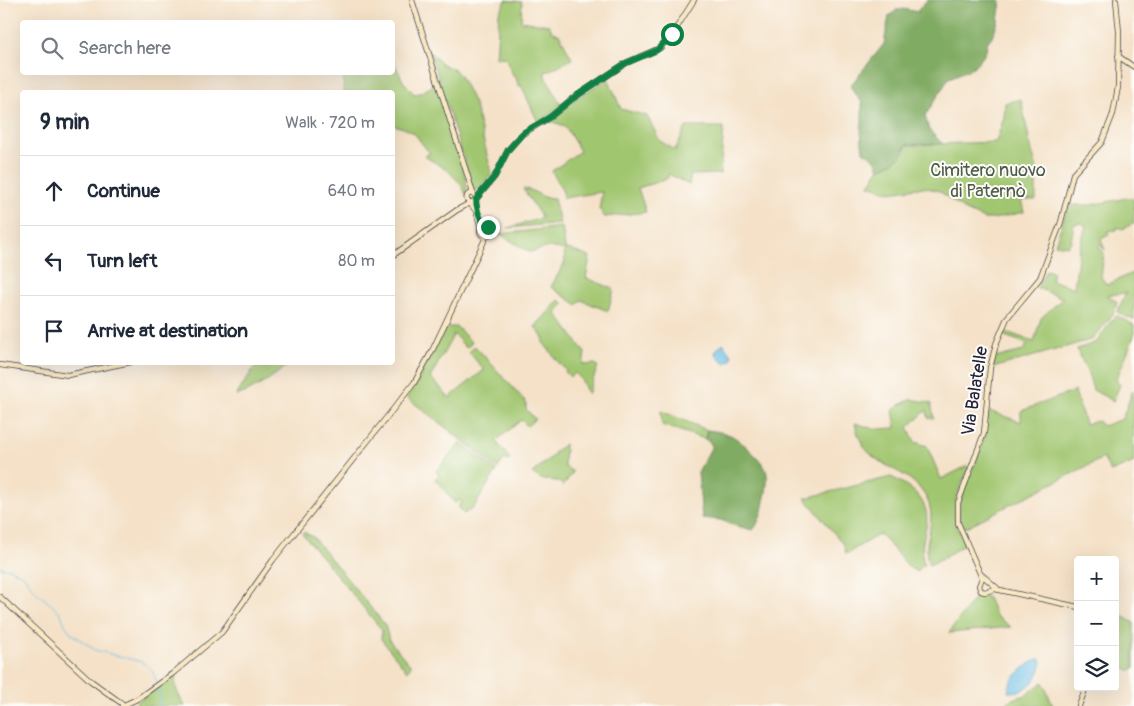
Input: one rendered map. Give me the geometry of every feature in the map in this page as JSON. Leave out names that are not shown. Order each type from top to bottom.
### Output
[{"type":"street","points":[[412,0],[468,179],[472,198],[483,227],[481,234],[482,247]]},
{"type":"street","points":[[395,254],[486,187],[495,176],[508,150],[521,135],[550,117],[572,99],[626,63],[660,48],[677,27],[694,0]]},
{"type":"street","name":"Via Balatelle","points":[[979,570],[959,528],[957,508],[959,497],[984,433],[993,352],[1007,318],[1036,284],[1042,274],[1061,222],[1073,174],[1097,148],[1104,137],[1115,104],[1118,87],[1116,0]]},
{"type":"street","points":[[1118,56],[1134,67]]},
{"type":"street","points":[[0,597],[91,681],[125,704],[137,699],[180,668],[222,632],[273,560],[414,383],[449,316],[490,230],[483,227]]},
{"type":"street","points":[[481,234],[487,235]]},
{"type":"street","points":[[0,364],[68,375],[116,365]]},
{"type":"street","points":[[979,570],[982,578],[979,586],[981,591],[1000,590],[1074,606]]},
{"type":"street","points":[[979,570],[989,582],[1000,590]]},
{"type":"street","points":[[981,582],[989,582]]},
{"type":"street","points":[[989,582],[990,590]]},
{"type":"street","points":[[1080,706],[1085,691]]},
{"type":"green space","points":[[506,0],[522,2],[521,21],[549,25],[552,31],[560,35],[572,59],[544,73],[561,105],[553,113],[538,122],[521,85],[519,86],[505,57],[496,58],[499,13]]},
{"type":"green space","points":[[927,0],[1001,0],[998,21],[982,58],[971,69],[949,78],[925,116],[929,130],[943,144],[906,145],[899,157],[892,163],[879,169],[873,158],[863,152],[861,132],[862,103],[850,86],[884,44],[889,16],[898,9],[899,11],[902,9],[919,12],[918,10]]},
{"type":"green space","points":[[430,52],[442,64],[455,70],[460,76],[475,106],[492,175],[477,191],[473,189]]},
{"type":"green space","points":[[395,64],[403,81],[414,94],[420,93],[436,84],[466,179],[466,195],[461,184],[446,169],[424,156],[429,154],[429,152],[415,134],[395,126],[395,90],[343,90],[344,75],[395,75]]},
{"type":"green space","points":[[608,78],[621,109],[647,116],[660,141],[675,150],[686,127],[724,127],[720,174],[691,175],[689,185],[669,174],[667,179],[638,188],[646,212],[605,217],[602,215],[601,210],[599,210],[602,192],[563,198],[563,192],[552,171],[580,151],[565,126],[547,120],[558,115],[572,101]]},
{"type":"green space","name":"Cimitero nuovo di Paternò","points":[[1021,99],[1038,172],[1030,173],[1032,181],[1036,180],[1036,200],[1021,200],[1024,212],[993,219],[984,219],[966,211],[939,191],[924,187],[890,192],[869,185],[879,169],[891,164],[905,152],[906,145],[996,142],[1004,117],[1005,103]]},
{"type":"green space","points":[[523,189],[546,198],[554,199],[560,223],[508,228],[542,218]]},
{"type":"green space","points":[[1132,197],[1134,223],[1123,229],[1117,227],[1117,230],[1107,231],[1109,235],[1101,239],[1105,250],[1100,244],[1098,246],[1104,253],[1101,277],[1107,285],[1134,272],[1134,320],[1117,312],[1126,293],[1107,295],[1117,302],[1113,314],[1093,339],[993,368],[995,356],[999,357],[1023,351],[1027,344],[1002,335],[1004,331],[1034,342],[1041,318],[1063,298],[1037,288],[1046,270],[1053,272],[1051,280],[1074,288],[1079,250],[1086,226],[1081,223],[1074,224],[1071,241],[1068,246],[1055,244],[1068,207],[1073,205],[1091,205]]},
{"type":"green space","points":[[562,227],[565,248],[590,257],[586,278],[614,289],[608,311],[581,300],[577,305],[551,287],[565,262],[565,250],[549,247],[531,252],[500,234]]},
{"type":"green space","points":[[559,300],[564,304],[556,313],[585,353],[583,365],[595,364],[598,366],[588,394],[581,379],[575,373],[570,377],[565,372],[566,370],[542,341],[544,339],[535,327]]},
{"type":"green space","points":[[1117,316],[1134,325],[1134,336],[1116,380],[1120,385],[1113,401],[1093,390],[1077,349],[1097,342],[1113,318]]},
{"type":"green space","points":[[457,327],[472,343],[466,348],[454,334],[430,378],[449,398],[484,370],[469,352],[475,346],[526,402],[526,409],[535,419],[527,426],[521,420],[496,441],[510,459],[508,461],[504,459],[498,468],[406,397],[416,384],[445,329]]},
{"type":"green space","points":[[256,365],[288,365],[258,386],[236,396]]},
{"type":"green space","points":[[1133,390],[1134,462],[1111,472],[1103,458],[962,529],[959,520],[959,510],[963,492],[982,445],[989,411],[1021,422],[1021,411],[1075,391],[1085,424],[1098,421],[1103,426],[1122,419]]},
{"type":"green space","points":[[911,399],[931,403],[934,418],[928,418],[927,410],[908,427],[915,442],[927,446],[941,479],[967,466],[969,468],[955,506],[956,522],[965,544],[929,565],[927,547],[931,512],[929,503],[924,494],[906,476],[885,465],[867,450],[860,439],[855,423],[874,429],[896,428],[893,410]]},
{"type":"green space","points":[[661,411],[707,430],[705,439],[662,425]]},
{"type":"green space","points":[[707,430],[725,433],[734,437],[756,456],[766,470],[767,486],[759,520],[753,530],[721,520],[702,518],[698,472],[711,448],[711,443],[705,439]]},
{"type":"green space","points":[[461,443],[497,470],[474,507],[464,514],[458,506],[462,503],[460,500],[455,503],[435,479],[439,475],[436,471]]},
{"type":"green space","points":[[565,444],[564,466],[573,472],[563,486],[558,481],[543,480],[532,473],[555,454],[554,452]]},
{"type":"green space","points":[[891,477],[913,490],[923,502],[926,510],[927,518],[922,551],[924,565],[920,566],[917,572],[910,568],[880,534],[846,554],[844,545],[805,498]]},
{"type":"green space","points":[[304,532],[313,537],[385,625],[389,640],[411,666],[407,671],[381,639],[382,630],[302,533]]},
{"type":"green space","points":[[978,593],[988,598],[996,616],[1011,627],[949,633]]},
{"type":"green space","points":[[1119,614],[1134,623],[1134,668],[1129,671],[1119,662]]},
{"type":"green space","points":[[177,674],[176,687],[185,706],[134,706],[138,701]]},
{"type":"green space","points":[[1043,682],[1053,706],[1005,706],[1010,700],[1026,695]]},
{"type":"water","points":[[723,343],[732,356],[731,360],[725,364],[715,353]]},
{"type":"water","points":[[1037,659],[1041,659],[1042,662],[1038,674],[1031,684],[1021,690],[1008,692],[1014,677]]},
{"type":"waterway","points":[[0,567],[11,569],[24,576],[37,593],[60,612],[65,625],[71,633],[95,650],[142,662],[152,670],[157,682]]},
{"type":"waterway","points":[[159,689],[160,706]]},
{"type":"route","points":[[488,227],[480,217],[476,199],[495,176],[508,150],[521,135],[550,117],[572,99],[626,63],[660,48],[672,34]]}]
